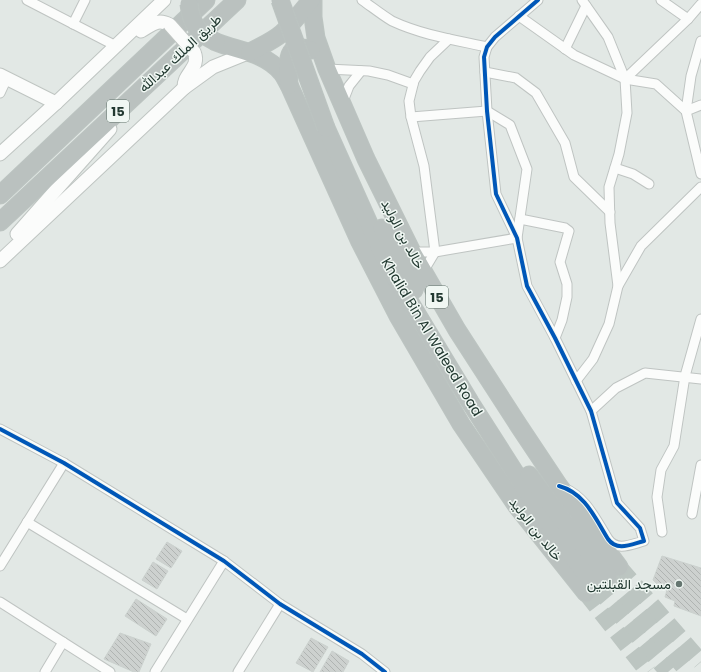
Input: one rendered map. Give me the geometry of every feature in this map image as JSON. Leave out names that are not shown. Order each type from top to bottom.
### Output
[{"type":"highway","name":"طريق الملك عبدالله","points":[[0,194],[206,0]]},
{"type":"highway","name":"طريق الملك عبدالله","points":[[0,222],[237,0]]},
{"type":"highway","name":"Khalid Bin Al Waleed Road","points":[[280,0],[388,266],[470,402],[533,500],[581,568],[602,580]]},
{"type":"highway","name":"Khalid Bin Al Waleed Road","points":[[289,0],[308,54],[330,126]]},
{"type":"highway","name":"خالد بن الوليد","points":[[250,52],[282,33],[312,0]]},
{"type":"highway","name":"خالد بن الوليد","points":[[312,0],[316,38],[325,64],[366,159],[412,252],[457,330],[559,486],[602,580]]},
{"type":"highway","name":"خالد بن الوليد","points":[[189,2],[190,16],[196,27],[205,36],[216,42],[250,52],[270,61],[281,72],[289,85],[360,242],[398,316],[461,424],[516,505],[602,580]]},
{"type":"highway","points":[[289,85],[288,59],[291,52],[295,49],[303,47],[312,50],[325,64]]},
{"type":"main road","points":[[0,154],[164,0]]},
{"type":"main road","points":[[129,34],[138,33],[155,22],[162,22],[170,25],[194,52],[196,58],[195,65],[186,79],[184,88]]},
{"type":"main road","points":[[0,261],[184,88],[213,67],[250,52]]},
{"type":"main road","points":[[0,254],[160,72]]},
{"type":"main road","points":[[4,77],[56,103]]},
{"type":"street","points":[[27,0],[116,46]]},
{"type":"street","points":[[73,24],[85,0]]},
{"type":"street","points":[[362,0],[392,20],[407,27],[449,39],[487,47]]},
{"type":"street","points":[[538,0],[495,37],[487,47],[484,57],[487,111],[496,194],[517,238],[527,286],[555,338],[591,411],[617,503],[640,528],[644,541],[619,547],[612,544],[583,500],[574,492],[559,486]]},
{"type":"street","points":[[662,0],[688,19]]},
{"type":"street","points":[[565,49],[584,3]]},
{"type":"street","points":[[584,3],[608,37],[625,79],[627,113],[619,154],[609,187],[610,212],[618,286]]},
{"type":"street","points":[[625,79],[688,19],[701,4]]},
{"type":"street","points":[[519,16],[574,55],[625,79],[656,84],[686,111]]},
{"type":"street","points":[[423,272],[435,252],[424,166],[409,101],[413,84],[420,71],[430,58],[449,39]]},
{"type":"street","points":[[701,41],[692,76],[686,111],[701,174]]},
{"type":"street","points":[[325,64],[388,75],[413,84]]},
{"type":"street","points":[[342,104],[349,86],[361,71]]},
{"type":"street","points":[[485,72],[516,78],[536,93],[565,143],[574,177],[610,212]]},
{"type":"street","points":[[0,93],[4,77]]},
{"type":"street","points":[[686,111],[701,104]]},
{"type":"street","points":[[412,117],[487,111],[510,125],[527,169],[517,238]]},
{"type":"street","points":[[615,168],[633,174],[649,184]]},
{"type":"street","points":[[576,381],[593,359],[609,324],[618,286],[640,246],[701,187]]},
{"type":"street","points":[[520,218],[565,228],[569,231],[560,262],[567,284],[567,297],[562,320],[555,338]]},
{"type":"street","points":[[412,252],[435,252],[517,238]]},
{"type":"street","points":[[662,532],[657,497],[660,470],[674,446],[685,376],[701,319]]},
{"type":"street","points":[[591,411],[616,388],[645,373],[685,376],[701,379]]},
{"type":"street","points":[[0,429],[64,463],[224,560],[280,604],[362,654],[385,672]]},
{"type":"street","points":[[0,566],[64,463]]},
{"type":"street","points":[[692,514],[701,465]]},
{"type":"street","points":[[27,522],[187,619]]},
{"type":"street","points":[[155,672],[224,560]]},
{"type":"street","points":[[0,602],[110,672]]},
{"type":"street","points":[[238,672],[280,604]]},
{"type":"street","points":[[45,672],[63,642]]},
{"type":"building","points":[[167,542],[182,551],[171,568],[156,559]]},
{"type":"building","name":"مسجد القبلتين","points":[[662,556],[701,568],[701,616],[674,606],[675,601],[665,597],[667,590],[661,588],[653,580]]},
{"type":"building","points":[[153,562],[168,571],[157,589],[142,580]]},
{"type":"building","points":[[136,599],[167,619],[156,636],[125,616]]},
{"type":"building","points":[[120,633],[151,644],[139,672],[134,672],[104,659]]},
{"type":"building","points":[[311,638],[328,647],[313,672],[296,663]]},
{"type":"building","points":[[332,651],[349,661],[343,672],[320,672]]},
{"type":"tunnel","points":[[619,567],[701,662]]},
{"type":"tunnel","points":[[608,576],[688,672]]},
{"type":"tunnel","points":[[596,586],[668,672]]},
{"type":"tunnel","points":[[586,593],[648,672]]},
{"type":"cycle path","points":[[538,0],[495,37],[487,47],[484,57],[487,111],[496,194],[517,238],[527,286],[555,338],[591,411],[617,503],[640,528],[644,541],[625,546],[612,543],[583,500],[568,489],[559,486]]},
{"type":"cycle path","points":[[0,429],[64,463],[224,561],[280,604],[362,654],[385,672]]},
{"type":"place","name":"مسجد القبلتين","points":[[679,584]]}]
